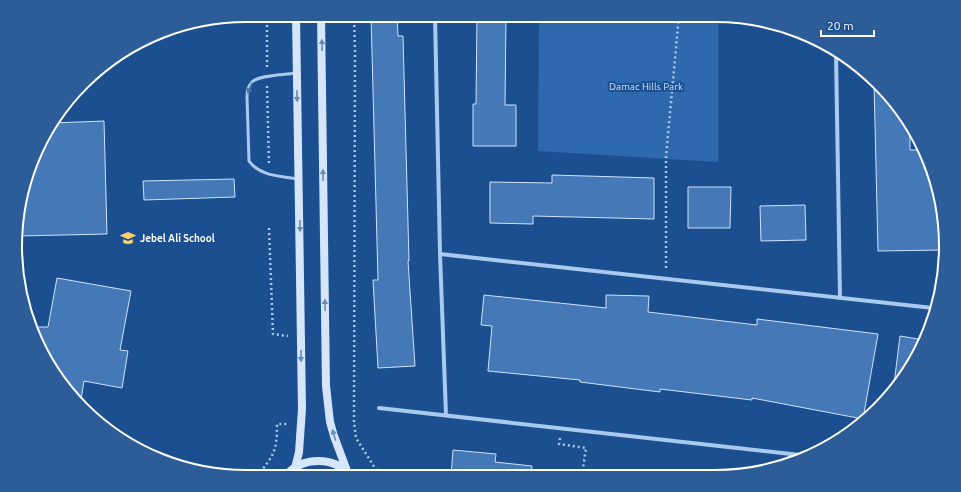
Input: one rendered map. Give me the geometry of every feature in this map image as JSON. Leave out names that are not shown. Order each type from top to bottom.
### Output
[{"type":"street","points":[[295,468],[299,452],[302,410],[296,22]]},
{"type":"street","points":[[321,22],[326,386],[332,429],[347,470]]},
{"type":"street","points":[[435,22],[440,254],[446,415]]},
{"type":"street","points":[[836,58],[840,298]]},
{"type":"street","points":[[440,254],[930,308]]},
{"type":"street","points":[[379,408],[797,455]]},
{"type":"street","points":[[292,470],[305,463],[316,460],[338,465],[344,470]]},
{"type":"lane","points":[[297,73],[258,78],[252,82],[247,89],[247,97],[249,161],[253,167],[269,174],[298,179]]},
{"type":"path","points":[[267,22],[269,174]]},
{"type":"path","points":[[354,22],[354,422],[356,438],[376,470]]},
{"type":"path","points":[[667,279],[666,157],[678,22]]},
{"type":"path","points":[[269,228],[272,334],[289,336]]},
{"type":"path","points":[[262,470],[271,460],[277,445],[277,424],[293,424]]},
{"type":"path","points":[[561,428],[559,444],[586,448],[583,470]]},
{"type":"green space","name":"Damac Hills Park","points":[[539,22],[718,22],[718,162],[538,151]]},
{"type":"building","points":[[371,22],[397,22],[398,36],[403,36],[408,261],[415,366],[378,368],[373,280],[378,280]]},
{"type":"building","points":[[477,22],[506,22],[505,105],[516,105],[516,146],[473,146],[473,104],[476,104]]},
{"type":"building","points":[[874,89],[893,110],[909,134],[910,150],[917,150],[922,160],[935,202],[939,231],[939,250],[878,251]]},
{"type":"building","points":[[104,121],[107,234],[22,236],[26,202],[34,174],[45,147],[60,123]]},
{"type":"building","points":[[552,175],[654,178],[654,219],[533,216],[533,224],[490,223],[490,182],[552,183]]},
{"type":"building","points":[[234,179],[235,197],[144,200],[143,181]]},
{"type":"building","points":[[688,187],[731,187],[730,228],[688,228]]},
{"type":"building","points":[[805,205],[806,240],[761,241],[760,206]]},
{"type":"building","points":[[57,278],[131,291],[120,350],[128,351],[122,388],[84,381],[81,397],[68,382],[52,358],[37,327],[48,327]]},
{"type":"building","points":[[484,295],[606,308],[606,295],[649,296],[648,312],[757,325],[757,319],[878,334],[864,413],[858,418],[752,398],[752,400],[660,389],[660,392],[580,382],[580,380],[488,371],[492,326],[481,325]]},
{"type":"building","points":[[900,336],[919,339],[909,358],[895,380]]},
{"type":"building","points":[[453,450],[496,454],[495,462],[532,466],[532,470],[451,470]]},
{"type":"place","name":"Jebel Ali School","points":[[128,238]]}]
